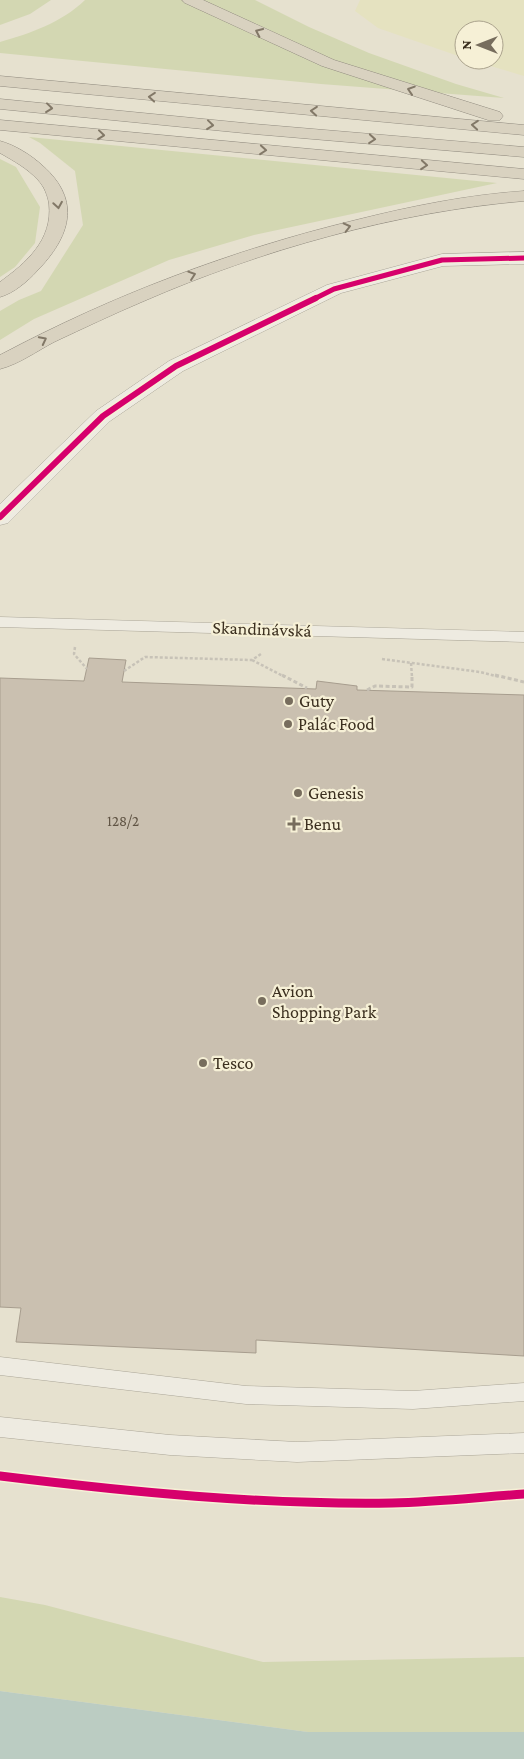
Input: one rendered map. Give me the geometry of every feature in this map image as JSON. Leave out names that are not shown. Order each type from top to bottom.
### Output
[{"type":"highway","points":[[190,0],[328,63],[524,126]]},
{"type":"highway","points":[[0,81],[524,130]]},
{"type":"highway","points":[[0,104],[254,129],[524,152]]},
{"type":"highway","points":[[0,125],[524,174]]},
{"type":"highway","points":[[0,146],[34,165],[45,175],[58,200],[60,213],[53,241],[44,255],[24,275],[0,292]]},
{"type":"highway","points":[[0,363],[77,323],[131,299],[238,258],[328,232],[402,215],[524,196]]},
{"type":"street","points":[[0,517],[103,416],[176,366],[334,288],[442,260],[524,258]]},
{"type":"lane","name":"Skandinávská","points":[[0,622],[524,637]]},
{"type":"lane","points":[[0,1366],[246,1395],[412,1400],[524,1392]]},
{"type":"lane","points":[[0,1427],[170,1445],[297,1452],[524,1443]]},
{"type":"path","points":[[252,660],[267,650]]},
{"type":"path","points":[[124,671],[145,657],[252,660],[307,688]]},
{"type":"path","points":[[382,659],[480,672],[524,682]]},
{"type":"path","points":[[368,690],[375,686],[412,687],[411,663]]},
{"type":"shaded area","points":[[360,0],[524,0],[524,76],[504,70],[504,20],[454,20],[454,55],[378,28],[355,11]]},
{"type":"shaded area","points":[[0,1691],[308,1732],[524,1732],[524,1759],[0,1759]]},
{"type":"green space","points":[[0,0],[51,0],[30,14],[0,25]]},
{"type":"green space","points":[[85,0],[255,0],[309,27],[369,53],[456,84],[504,98],[321,84],[0,53],[0,42],[34,31],[56,21]]},
{"type":"green space","points":[[29,137],[497,183],[254,235],[169,260],[34,319],[0,340],[0,311],[19,300],[41,291],[83,225],[75,171],[40,143]]},
{"type":"green space","points":[[0,159],[16,167],[40,207],[35,243],[15,267],[0,277]]},
{"type":"green space","points":[[0,1597],[45,1605],[263,1662],[524,1657],[524,1732],[308,1732],[0,1691]]},
{"type":"building","name":"Avion Shopping Park","points":[[89,658],[126,660],[122,682],[316,689],[317,681],[357,686],[357,690],[524,695],[524,1356],[256,1340],[256,1353],[16,1342],[21,1308],[0,1307],[0,678],[84,681]]},
{"type":"cycle path","points":[[0,517],[103,416],[176,366],[334,289],[442,260],[524,258]]},
{"type":"cycle path","points":[[0,1476],[98,1488],[294,1502],[392,1503],[524,1494]]},
{"type":"place","name":"Guty","points":[[289,701]]},
{"type":"place","name":"Palác Food","points":[[288,724]]},
{"type":"place","name":"Genesis","points":[[298,793]]},
{"type":"place","name":"Benu","points":[[294,824]]},
{"type":"place","name":"Avion Shopping Park","points":[[262,1001]]},
{"type":"place","name":"Tesco","points":[[203,1063]]}]
